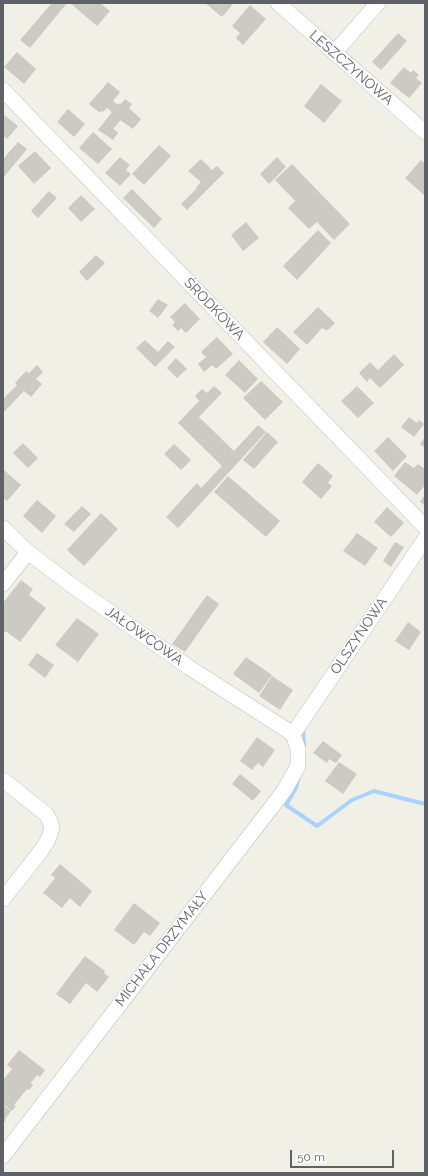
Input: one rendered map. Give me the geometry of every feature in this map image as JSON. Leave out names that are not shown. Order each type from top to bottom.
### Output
[{"type":"street","name":"LESZCZYNOWA","points":[[278,3],[425,132]]},
{"type":"street","points":[[334,53],[378,3]]},
{"type":"street","name":"ŚRODKOWA","points":[[3,90],[425,527]]},
{"type":"street","name":"JAŁOWCOWA","points":[[3,528],[28,552],[77,589],[190,668],[293,734]]},
{"type":"street","name":"OLSZYNOWA","points":[[293,734],[425,539]]},
{"type":"street","points":[[3,584],[28,552]]},
{"type":"street","name":"MICHAŁA DRZYMAŁY","points":[[3,1156],[284,791],[298,766],[298,749],[293,734]]},
{"type":"street","points":[[3,780],[46,814],[52,828],[48,840],[41,851],[3,899]]},
{"type":"building","points":[[52,3],[67,3],[30,48],[20,40]]},
{"type":"building","points":[[70,3],[100,3],[110,11],[97,26]]},
{"type":"building","points":[[205,3],[234,3],[222,17]]},
{"type":"building","points":[[250,5],[266,19],[243,45],[236,38],[240,33],[232,26]]},
{"type":"building","points":[[398,33],[407,41],[381,70],[372,62]]},
{"type":"building","points":[[17,52],[36,69],[24,84],[4,67]]},
{"type":"building","points":[[404,67],[411,73],[413,70],[419,75],[416,78],[422,83],[409,98],[390,83]]},
{"type":"building","points":[[108,82],[120,92],[113,101],[118,105],[125,99],[132,104],[129,108],[141,119],[133,129],[120,120],[118,124],[116,123],[117,125],[113,128],[118,133],[113,140],[98,130],[112,112],[107,108],[100,113],[89,104]]},
{"type":"building","points":[[321,84],[342,101],[324,123],[304,106]]},
{"type":"building","points":[[68,109],[85,124],[74,137],[57,122]]},
{"type":"building","points":[[3,114],[18,126],[7,139],[3,136]]},
{"type":"building","points":[[93,132],[112,149],[98,164],[79,148]]},
{"type":"building","points":[[18,142],[27,149],[3,178],[3,159]]},
{"type":"building","points":[[159,145],[171,156],[144,185],[132,174]]},
{"type":"building","points":[[35,151],[51,168],[34,184],[18,166]]},
{"type":"building","points":[[120,157],[130,165],[126,170],[131,174],[120,186],[105,173]]},
{"type":"building","points":[[277,157],[286,167],[269,184],[260,174]]},
{"type":"building","points":[[201,159],[212,170],[217,166],[224,173],[187,210],[181,204],[201,182],[188,171]]},
{"type":"building","points":[[421,160],[425,164],[425,196],[405,178]]},
{"type":"building","points":[[292,164],[350,224],[334,240],[317,222],[309,229],[288,208],[295,201],[275,180]]},
{"type":"building","points":[[132,189],[162,219],[154,228],[123,198]]},
{"type":"building","points":[[49,191],[57,198],[38,218],[31,211]]},
{"type":"building","points":[[81,195],[95,209],[81,222],[68,208]]},
{"type":"building","points":[[246,222],[259,238],[243,251],[231,235]]},
{"type":"building","points":[[318,230],[331,243],[297,280],[283,266]]},
{"type":"building","points":[[96,255],[105,263],[87,281],[79,272]]},
{"type":"building","points":[[158,299],[168,305],[158,318],[149,311]]},
{"type":"building","points":[[185,303],[200,319],[186,333],[181,328],[178,331],[172,325],[175,322],[170,317]]},
{"type":"building","points":[[318,307],[335,323],[328,330],[322,328],[307,345],[293,332]]},
{"type":"building","points":[[277,327],[300,349],[287,364],[263,342]]},
{"type":"building","points":[[217,337],[233,354],[216,369],[212,365],[204,372],[198,364],[206,357],[201,352]]},
{"type":"building","points":[[145,340],[158,352],[168,341],[175,347],[155,367],[136,348]]},
{"type":"building","points":[[394,354],[404,365],[380,388],[370,378],[367,382],[359,373],[370,362],[378,370]]},
{"type":"building","points":[[176,358],[187,369],[177,378],[167,368]]},
{"type":"building","points":[[239,360],[258,379],[245,393],[225,375]]},
{"type":"building","points":[[37,365],[43,372],[36,379],[42,384],[31,397],[24,391],[3,413],[3,399],[17,385],[15,383],[26,371],[29,373]]},
{"type":"building","points":[[261,381],[283,402],[265,420],[243,398]]},
{"type":"building","points":[[214,386],[222,393],[199,417],[234,451],[258,425],[266,432],[178,528],[166,517],[197,483],[201,488],[222,466],[178,423],[199,401],[195,396],[202,389],[207,393]]},
{"type":"building","points":[[357,386],[374,403],[358,418],[341,401]]},
{"type":"building","points":[[409,417],[417,423],[419,420],[424,424],[414,437],[401,427]]},
{"type":"building","points":[[267,432],[278,442],[254,469],[243,460]]},
{"type":"building","points":[[388,437],[407,456],[393,471],[374,451]]},
{"type":"building","points":[[425,437],[425,448],[420,444]]},
{"type":"building","points":[[23,443],[38,458],[28,468],[13,453]]},
{"type":"building","points":[[174,444],[191,460],[181,470],[164,454]]},
{"type":"building","points":[[405,462],[414,468],[418,464],[425,469],[425,485],[417,495],[394,476]]},
{"type":"building","points":[[318,463],[333,476],[328,483],[332,486],[321,499],[302,482]]},
{"type":"building","points":[[3,469],[21,485],[7,501],[3,498]]},
{"type":"building","points":[[228,476],[280,521],[266,537],[214,492]]},
{"type":"building","points":[[425,494],[425,505],[420,502]]},
{"type":"building","points":[[37,500],[56,516],[42,533],[23,516]]},
{"type":"building","points":[[82,506],[91,514],[74,532],[64,524]]},
{"type":"building","points":[[387,507],[404,523],[391,537],[374,522]]},
{"type":"building","points":[[101,513],[118,529],[84,566],[67,550]]},
{"type":"building","points":[[357,533],[378,548],[365,566],[343,551]]},
{"type":"building","points":[[395,542],[404,547],[391,567],[383,561]]},
{"type":"building","points":[[21,580],[33,589],[29,595],[46,608],[20,642],[7,632],[3,632],[3,603]]},
{"type":"building","points":[[207,595],[219,604],[185,652],[172,644]]},
{"type":"building","points":[[77,618],[99,634],[78,662],[55,645]]},
{"type":"building","points":[[408,622],[421,632],[409,650],[395,641]]},
{"type":"building","points":[[37,653],[54,665],[45,678],[28,665]]},
{"type":"building","points":[[246,657],[272,675],[259,693],[233,674]]},
{"type":"building","points":[[272,676],[293,690],[280,710],[259,696]]},
{"type":"building","points":[[257,737],[275,750],[263,767],[258,763],[252,770],[240,761]]},
{"type":"building","points":[[323,741],[342,755],[336,763],[329,759],[327,763],[313,753]]},
{"type":"building","points":[[339,762],[357,774],[343,794],[325,781]]},
{"type":"building","points":[[240,774],[261,791],[253,801],[232,784]]},
{"type":"building","points":[[60,864],[92,891],[80,907],[70,898],[62,908],[43,893],[55,878],[51,875]]},
{"type":"building","points":[[134,903],[160,923],[150,936],[144,932],[134,945],[114,930]]},
{"type":"building","points":[[85,956],[105,971],[104,973],[109,977],[97,992],[86,983],[70,1004],[56,994]]},
{"type":"building","points":[[19,1050],[45,1070],[40,1077],[37,1075],[31,1083],[33,1085],[29,1090],[27,1089],[14,1105],[16,1106],[12,1111],[3,1104],[3,1080],[12,1069],[7,1065]]},
{"type":"building","points":[[3,1105],[11,1111],[3,1124]]},
{"type":"waterway","points":[[303,730],[304,746]]},
{"type":"waterway","points":[[299,776],[296,788],[286,805],[317,826],[352,800],[374,791],[425,804]]}]
